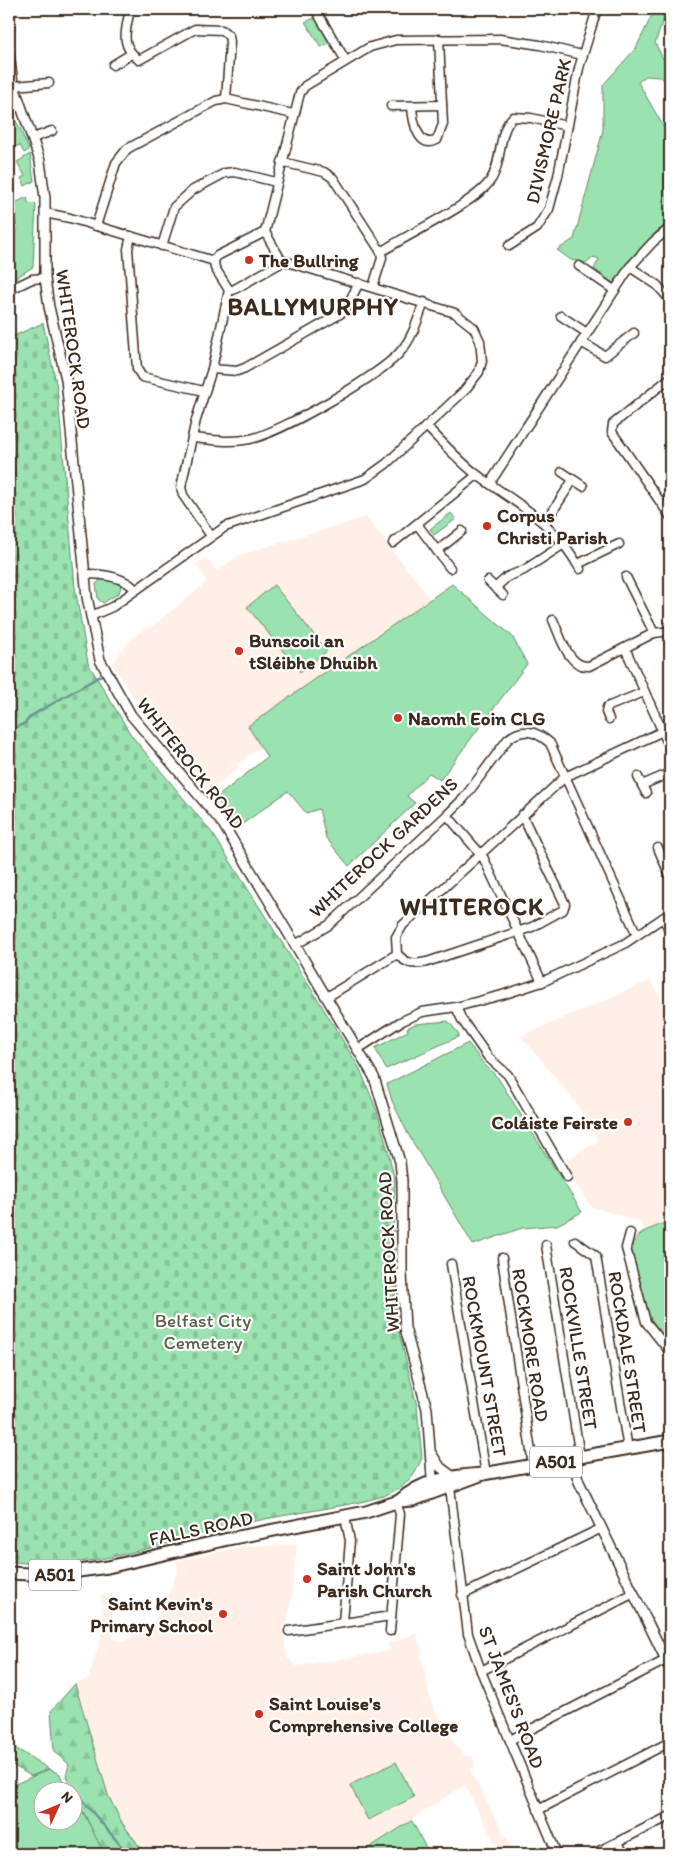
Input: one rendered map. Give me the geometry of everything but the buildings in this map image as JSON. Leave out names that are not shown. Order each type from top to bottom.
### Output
[{"type":"main road","name":"FALLS ROAD","points":[[9,1572],[50,1575],[100,1569],[228,1538],[345,1517],[398,1502],[413,1500],[434,1487],[451,1481],[670,1441]]},
{"type":"street","points":[[9,28],[10,9]]},
{"type":"street","points":[[130,9],[125,42],[131,54],[140,60],[195,30],[222,30],[229,36],[226,99]]},
{"type":"street","points":[[315,9],[346,61]]},
{"type":"street","name":"DIVISMORE PARK","points":[[509,246],[537,228],[549,209],[582,54],[597,9]]},
{"type":"street","points":[[412,107],[414,124],[419,136],[432,142],[437,140],[441,132],[442,105],[439,39]]},
{"type":"street","points":[[91,616],[112,607],[211,536],[237,522],[365,479],[386,464],[474,380],[482,361],[482,349],[474,328],[463,318],[424,302],[281,260],[265,232],[293,114],[300,93],[305,86],[346,61],[382,43],[439,39],[500,39],[582,54]]},
{"type":"street","name":"WHITEROCK ROAD","points":[[9,54],[14,86],[40,161],[45,213],[45,278],[49,307],[66,379],[85,574],[100,660],[117,694],[131,715],[223,824],[374,1077],[400,1162],[406,1328],[427,1409],[434,1487]]},
{"type":"street","points":[[113,65],[131,54]]},
{"type":"street","points":[[14,86],[49,83]]},
{"type":"street","points":[[96,226],[116,163],[127,149],[216,101],[226,99],[293,114]]},
{"type":"street","points":[[391,106],[442,105]]},
{"type":"street","points":[[9,111],[20,106]]},
{"type":"street","points":[[381,252],[482,190],[495,172],[503,138],[513,117],[531,118],[567,126]]},
{"type":"street","points":[[33,138],[52,131]]},
{"type":"street","points":[[282,162],[324,172],[333,178],[381,252],[382,258],[373,287]]},
{"type":"street","points":[[162,246],[174,207],[193,190],[225,173],[235,172],[276,182]]},
{"type":"street","points":[[45,213],[214,261]]},
{"type":"street","points":[[490,483],[630,267],[653,242],[670,228]]},
{"type":"street","points":[[211,536],[181,488],[204,391],[212,369],[229,290],[215,268],[214,261],[217,256],[265,232]]},
{"type":"street","points":[[131,236],[128,249],[136,370],[142,377],[204,391]]},
{"type":"street","points":[[229,290],[233,290],[281,260]]},
{"type":"street","points":[[579,266],[614,290]]},
{"type":"street","points":[[630,267],[657,285],[670,300]]},
{"type":"street","points":[[9,290],[32,279],[45,278]]},
{"type":"street","points":[[212,369],[237,371],[245,368],[331,318],[346,308],[359,283]]},
{"type":"street","points":[[193,438],[217,441],[250,439],[269,434],[304,415],[391,362],[409,339],[424,302]]},
{"type":"street","points":[[561,316],[587,333]]},
{"type":"street","points":[[581,342],[605,356],[634,332]]},
{"type":"street","points":[[670,378],[613,424],[612,432],[670,516]]},
{"type":"street","points":[[426,426],[477,475],[546,523],[564,544],[579,567],[619,544]]},
{"type":"street","points":[[562,472],[583,486]]},
{"type":"street","points":[[393,543],[477,475]]},
{"type":"street","points":[[546,523],[574,480]]},
{"type":"street","points":[[417,524],[450,568]]},
{"type":"street","points":[[437,551],[462,531]]},
{"type":"street","points":[[495,588],[507,577],[524,570],[564,544]]},
{"type":"street","points":[[85,574],[107,576],[128,581],[135,589]]},
{"type":"street","points":[[620,587],[627,579],[654,633]]},
{"type":"street","points":[[488,581],[503,595]]},
{"type":"street","points":[[553,620],[572,659],[584,666],[654,633],[670,631]]},
{"type":"street","points":[[625,648],[670,748]]},
{"type":"street","points":[[609,719],[606,712],[607,707],[644,692]]},
{"type":"street","name":"WHITEROCK GARDENS","points":[[295,945],[329,924],[447,815],[464,798],[508,739],[517,732],[531,731],[550,743],[637,935]]},
{"type":"street","points":[[522,816],[565,904],[560,913],[520,932],[413,965],[406,962],[397,954],[396,937],[403,926],[481,853],[565,777],[663,731]]},
{"type":"street","points":[[638,777],[644,789],[670,773]]},
{"type":"street","points":[[447,815],[481,853],[542,982]]},
{"type":"street","points":[[658,848],[670,876]]},
{"type":"street","points":[[662,857],[670,853]]},
{"type":"street","points":[[358,1049],[400,1022],[422,1012],[456,1007],[542,982],[624,944],[667,916],[670,930]]},
{"type":"street","points":[[327,998],[397,954]]},
{"type":"street","points":[[456,1007],[462,1020],[488,1057],[508,1075],[567,1177]]},
{"type":"street","points":[[630,1233],[626,1248],[646,1322],[670,1352]]},
{"type":"street","name":"ROCKDALE STREET","points":[[575,1241],[596,1256],[628,1449]]},
{"type":"street","name":"ROCKVILLE STREET","points":[[546,1245],[576,1458]]},
{"type":"street","name":"ROCKMORE ROAD","points":[[502,1258],[534,1465]]},
{"type":"street","name":"ROCKMOUNT STREET","points":[[451,1264],[485,1474]]},
{"type":"street","points":[[431,1452],[451,1481]]},
{"type":"street","points":[[510,1740],[668,1664],[577,1476],[576,1458]]},
{"type":"street","name":"ST JAMES'S ROAD","points":[[451,1481],[462,1595],[468,1634],[481,1671],[557,1854]]},
{"type":"street","points":[[390,1631],[400,1514],[398,1502]]},
{"type":"street","points":[[343,1622],[350,1541],[345,1517]]},
{"type":"street","points":[[462,1595],[602,1528]]},
{"type":"street","points":[[481,1671],[634,1593]]},
{"type":"street","points":[[289,1631],[391,1616]]},
{"type":"street","points":[[538,1810],[670,1742]]},
{"type":"street","points":[[593,1854],[670,1816]]},
{"type":"street","points":[[618,1842],[624,1854]]},
{"type":"shaded area","points":[[58,9],[93,9],[93,12],[88,15]]},
{"type":"shaded area","name":"Bunscoil an tSléibhe Dhuibh","points":[[366,517],[431,599],[248,726],[261,747],[237,764],[238,768],[210,792],[146,716],[149,713],[139,700],[136,701],[112,664],[129,641],[148,626],[150,628],[207,582],[196,564],[205,558],[217,571],[239,555]]},
{"type":"shaded area","name":"Coláiste Feirste","points":[[651,980],[670,1016],[670,1221],[645,1231],[640,1222],[590,1206],[566,1170],[568,1159],[598,1141],[576,1103],[521,1036]]},
{"type":"shaded area","name":"Saint Louise's Comprehensive College","points":[[297,1545],[287,1625],[282,1626],[287,1658],[296,1666],[390,1651],[388,1643],[417,1633],[431,1703],[463,1756],[471,1755],[476,1764],[470,1770],[515,1854],[500,1854],[465,1785],[358,1854],[145,1854],[122,1823],[89,1760],[75,1684],[88,1679],[99,1645],[103,1629],[102,1595],[109,1594],[112,1611],[112,1639],[125,1641],[150,1626],[166,1600],[178,1570],[176,1561],[246,1546]]},
{"type":"green space","points":[[655,9],[670,9],[670,13],[664,18],[655,43],[670,72],[670,80],[666,81],[660,77],[646,76],[638,82],[670,138],[670,222],[656,232],[624,266],[617,286],[594,269],[599,259],[594,257],[587,263],[571,260],[557,250],[574,239],[603,130],[603,85],[636,48]]},
{"type":"green space","points":[[315,18],[329,43],[321,47],[305,22]]},
{"type":"green space","points":[[9,118],[13,118],[18,124],[29,150],[24,153],[20,145],[12,148],[9,141]]},
{"type":"green space","points":[[30,154],[34,181],[25,186],[21,178],[25,176],[17,162]]},
{"type":"green space","points":[[27,197],[28,203],[36,204],[33,267],[9,282],[9,244],[18,228],[16,224],[9,224],[9,206]]},
{"type":"green space","name":"Belfast City Cemetery","points":[[43,323],[57,387],[75,587],[88,663],[131,735],[213,834],[360,1069],[377,1111],[395,1181],[393,1215],[396,1308],[399,1332],[417,1406],[422,1458],[415,1473],[403,1486],[384,1496],[237,1525],[95,1560],[38,1564],[9,1561],[9,338]]},
{"type":"green space","points":[[451,513],[456,519],[434,535],[430,529]]},
{"type":"green space","points":[[101,579],[119,583],[121,586],[119,593],[103,603],[98,599],[96,584]]},
{"type":"green space","points":[[452,584],[512,636],[527,664],[440,780],[429,773],[407,796],[415,803],[349,866],[326,838],[319,809],[306,813],[288,791],[237,828],[216,798],[267,757],[248,726]]},
{"type":"green space","points":[[274,585],[327,651],[300,672],[247,607]]},
{"type":"green space","points":[[448,1021],[459,1034],[458,1037],[386,1069],[375,1048],[408,1031],[407,1028],[415,1024]]},
{"type":"green space","points":[[468,1043],[483,1063],[498,1078],[582,1212],[557,1225],[522,1228],[473,1245],[408,1134],[392,1101],[387,1084]]},
{"type":"green space","points":[[670,1221],[670,1344],[647,1314],[630,1252],[636,1238],[645,1231]]},
{"type":"green space","points":[[75,1684],[108,1795],[122,1823],[145,1854],[104,1854],[82,1809],[82,1780],[68,1780],[66,1776],[69,1764],[54,1752],[51,1711]]},
{"type":"green space","points":[[9,1744],[49,1769],[31,1776],[9,1763]]},
{"type":"green space","points":[[396,1762],[414,1797],[368,1820],[350,1785]]},
{"type":"green space","points":[[49,1769],[60,1774],[62,1780],[32,1780],[32,1830],[82,1830],[82,1812],[91,1827],[113,1806],[122,1823],[145,1854],[9,1854],[9,1787]]},
{"type":"green space","points":[[411,1821],[429,1854],[359,1854]]},
{"type":"waterway","points":[[9,731],[25,723],[31,716],[102,675]]},
{"type":"waterway","points":[[82,1800],[128,1854]]},
{"type":"place","name":"The Bullring","points":[[249,260]]},
{"type":"place","name":"Corpus Christi Parish","points":[[487,526]]},
{"type":"place","name":"Bunscoil an tSléibhe Dhuibh","points":[[239,651]]},
{"type":"place","name":"Naomh Eoin CLG","points":[[398,718]]},
{"type":"place","name":"Coláiste Feirste","points":[[628,1122]]},
{"type":"place","name":"Saint John's Parish Church","points":[[307,1579]]},
{"type":"place","name":"Saint Kevin's Primary School","points":[[223,1614]]},
{"type":"place","name":"Saint Louise's Comprehensive College","points":[[259,1714]]},
{"type":"district","name":"BALLYMURPHY","points":[[313,307]]},
{"type":"district","name":"WHITEROCK","points":[[472,907]]}]
